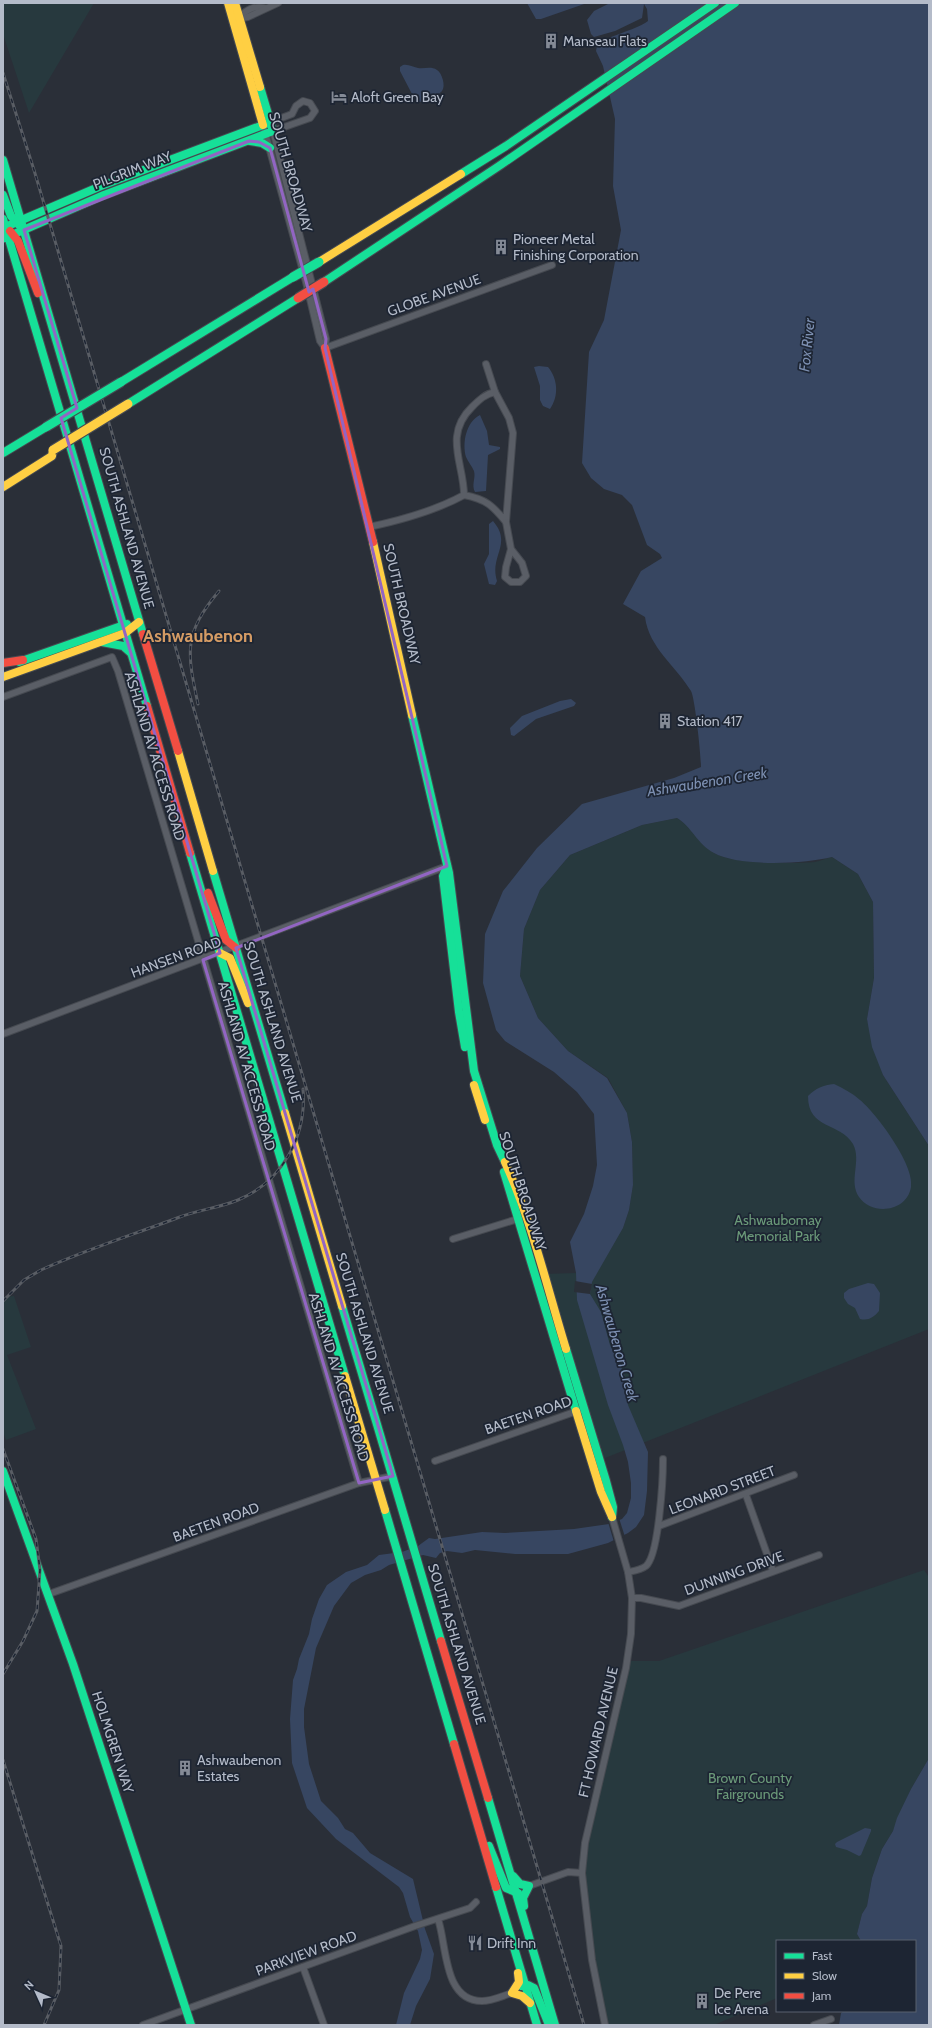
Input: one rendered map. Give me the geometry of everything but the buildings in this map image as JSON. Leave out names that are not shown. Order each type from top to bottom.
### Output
[{"type":"main road","name":"SOUTH BROADWAY","points":[[228,3],[236,19],[268,128]]},
{"type":"main road","name":"SOUTH BROADWAY","points":[[235,3],[236,19]]},
{"type":"main road","points":[[3,453],[452,180],[715,3]]},
{"type":"main road","points":[[3,479],[128,404],[324,282],[460,193],[735,3]]},
{"type":"main road","name":"PILGRIM WAY","points":[[8,237],[104,196],[250,141],[268,128]]},
{"type":"main road","name":"PILGRIM WAY","points":[[4,224],[18,221],[101,186],[268,128]]},
{"type":"main road","points":[[250,141],[262,143],[270,148]]},
{"type":"main road","name":"SOUTH ASHLAND AVENUE","points":[[3,160],[18,221],[24,230],[509,1868],[523,1890],[555,2025]]},
{"type":"main road","points":[[3,195],[18,221]]},
{"type":"main road","points":[[4,224],[537,2025]]},
{"type":"main road","points":[[8,237],[18,241],[39,297],[49,314]]},
{"type":"main road","name":"SOUTH BROADWAY","points":[[325,348],[370,527],[447,866],[443,876],[464,1042],[479,1107],[522,1218],[580,1410],[601,1492],[612,1517]]},
{"type":"main road","points":[[3,446],[26,440]]},
{"type":"main road","points":[[3,487],[52,456],[53,450]]},
{"type":"main road","points":[[3,677],[102,642],[139,622]]},
{"type":"main road","points":[[3,668],[23,660],[124,629]]},
{"type":"main road","points":[[102,642],[123,646],[131,653]]},
{"type":"main road","points":[[3,663],[23,660]]},
{"type":"main road","points":[[193,860],[226,940],[236,948]]},
{"type":"main road","points":[[220,953],[230,958],[251,1012],[258,1022]]},
{"type":"main road","name":"HOLMGREN WAY","points":[[3,1471],[73,1664],[191,2025]]},
{"type":"main road","points":[[480,1832],[487,1840],[505,1886],[508,1890],[523,1890]]},
{"type":"main road","points":[[484,1846],[486,1865],[519,1977],[519,1982],[514,1991]]},
{"type":"main road","points":[[509,1868],[523,1890]]},
{"type":"main road","points":[[514,1991],[526,1985],[534,1988],[549,2025]]},
{"type":"main road","points":[[514,1991],[530,2003]]},
{"type":"street","points":[[236,19],[246,11],[258,6],[265,8],[278,3]]},
{"type":"street","points":[[303,101],[310,103],[315,111],[310,118],[268,128],[292,114],[296,106],[303,101]]},
{"type":"street","name":"SOUTH BROADWAY","points":[[268,128],[270,148],[306,282],[320,341],[325,348]]},
{"type":"street","name":"SOUTH BROADWAY","points":[[268,128],[326,339],[325,348]]},
{"type":"street","name":"GLOBE AVENUE","points":[[325,348],[552,265]]},
{"type":"street","points":[[486,364],[495,392],[509,418],[513,433],[506,522],[511,549],[506,567],[506,577],[511,582],[520,582],[526,576],[522,563],[511,549]]},
{"type":"street","points":[[464,495],[464,485],[460,473],[456,444],[459,427],[469,409],[478,400],[489,393],[495,392]]},
{"type":"street","points":[[370,527],[405,519],[449,503],[464,495],[480,498],[494,508],[506,522]]},
{"type":"street","name":"ASHLAND AV ACCESS ROAD","points":[[3,697],[112,657],[359,1483]]},
{"type":"street","name":"HANSEN ROAD","points":[[3,1034],[236,948],[447,866]]},
{"type":"street","points":[[453,1239],[522,1218]]},
{"type":"street","name":"BAETEN ROAD","points":[[436,1461],[580,1410]]},
{"type":"street","points":[[628,1572],[646,1566],[649,1560],[659,1526],[663,1459]]},
{"type":"street","name":"LEONARD STREET","points":[[659,1526],[794,1475]]},
{"type":"street","name":"BAETEN ROAD","points":[[48,1594],[359,1483],[376,1478],[393,1476]]},
{"type":"street","points":[[746,1494],[773,1571]]},
{"type":"street","name":"SOUTH BROADWAY","points":[[612,1517],[628,1572]]},
{"type":"street","name":"DUNNING DRIVE","points":[[632,1598],[641,1598],[679,1606],[818,1555]]},
{"type":"street","name":"FT HOWARD AVENUE","points":[[605,2025],[592,1960],[582,1873],[588,1830],[626,1668],[631,1634],[632,1598],[628,1572]]},
{"type":"street","points":[[523,1890],[568,1872],[582,1873]]},
{"type":"street","name":"PARKVIEW ROAD","points":[[143,2025],[415,1926],[470,1908],[476,1902]]},
{"type":"street","points":[[438,1919],[450,1976],[458,1990],[469,1998],[481,2001],[514,1991]]},
{"type":"street","points":[[303,1967],[324,2025]]},
{"type":"street","points":[[814,2025],[831,2019]]},
{"type":"highlighted area","points":[[249,141],[259,142],[270,148],[309,292],[313,289],[326,339],[325,348],[447,866],[236,948],[393,1476],[359,1483],[203,960],[220,953],[61,418],[77,408],[24,230]]},
{"type":"green space","points":[[3,3],[94,3],[29,113],[3,34]]},
{"type":"green space","name":"Ashwaubomay Memorial Park","points":[[677,818],[687,826],[708,849],[723,857],[748,861],[792,863],[815,862],[832,857],[858,874],[873,902],[874,978],[867,1019],[883,1075],[929,1146],[929,1329],[600,1460],[543,1274],[576,1273],[592,1281],[623,1228],[629,1210],[633,1185],[632,1142],[627,1113],[608,1078],[568,1051],[538,1018],[520,976],[524,929],[540,890],[570,855],[642,825]]},
{"type":"green space","points":[[14,1296],[31,1347],[7,1355],[36,1429],[6,1440],[3,1432],[3,1297]]},
{"type":"green space","name":"Brown County Fairgrounds","points":[[924,1570],[929,1577],[929,1758],[911,1789],[893,1831],[882,1849],[872,1878],[867,1906],[862,1914],[857,1934],[860,1940],[776,1940],[776,1998],[714,2025],[605,2025],[600,2009],[582,1873],[585,1843],[627,1661],[659,1661]]},
{"type":"water","points":[[527,3],[587,3],[541,19],[536,19]]},
{"type":"water","points":[[610,3],[929,3],[929,1146],[883,1075],[872,1047],[867,1019],[874,978],[873,902],[858,874],[832,857],[789,863],[772,863],[739,861],[725,857],[714,853],[703,845],[687,826],[677,818],[642,825],[570,855],[540,890],[524,929],[520,976],[538,1018],[568,1051],[607,1078],[627,1113],[632,1142],[633,1185],[629,1210],[623,1228],[592,1282],[590,1294],[601,1312],[610,1345],[624,1373],[628,1405],[648,1452],[647,1491],[644,1515],[636,1527],[628,1533],[608,1543],[568,1554],[515,1554],[475,1550],[462,1553],[447,1551],[440,1553],[436,1558],[423,1555],[389,1565],[381,1570],[365,1575],[351,1583],[334,1606],[316,1648],[304,1709],[304,1727],[309,1764],[321,1801],[338,1818],[345,1829],[353,1833],[370,1853],[413,1879],[425,1929],[434,1954],[430,1979],[416,2006],[410,2025],[396,2025],[404,1993],[420,1959],[422,1950],[418,1931],[410,1917],[403,1893],[399,1887],[336,1839],[307,1808],[292,1763],[290,1719],[293,1680],[319,1599],[327,1585],[346,1572],[367,1565],[379,1555],[402,1552],[418,1546],[429,1538],[435,1539],[482,1532],[505,1533],[574,1529],[609,1524],[622,1519],[627,1513],[631,1498],[631,1483],[628,1462],[608,1405],[577,1300],[576,1273],[570,1242],[584,1214],[593,1186],[597,1165],[594,1114],[577,1092],[554,1072],[505,1041],[496,1030],[483,983],[485,934],[503,891],[537,848],[582,804],[674,778],[701,767],[696,715],[691,691],[657,647],[648,628],[645,617],[623,604],[641,571],[662,558],[660,554],[647,545],[632,505],[622,495],[604,489],[591,478],[582,463],[589,352],[604,320],[621,230],[613,186],[615,119],[603,66],[596,51],[597,46],[602,42],[648,21],[647,9],[644,4],[642,18],[615,31],[594,37],[591,34],[587,20],[594,11]]},
{"type":"water","points":[[403,65],[418,68],[432,68],[437,70],[443,80],[444,86],[442,91],[432,98],[419,102],[412,94],[400,71],[400,67]]},
{"type":"water","points":[[534,367],[548,367],[554,377],[556,393],[550,409],[543,406],[540,400],[540,386]]},
{"type":"water","points":[[480,415],[487,431],[489,445],[500,447],[500,449],[488,455],[486,491],[475,492],[473,487],[474,471],[466,457],[465,439],[471,423]]},
{"type":"water","points":[[493,521],[499,529],[501,537],[495,572],[497,581],[495,585],[489,584],[484,564],[489,554],[489,524]]},
{"type":"water","points":[[571,699],[576,703],[574,706],[536,719],[514,736],[511,735],[510,728],[522,716],[560,701]]},
{"type":"water","points":[[834,1084],[851,1093],[867,1107],[884,1127],[901,1153],[911,1177],[911,1187],[903,1202],[896,1206],[880,1209],[865,1203],[859,1197],[855,1184],[856,1157],[853,1144],[847,1137],[813,1115],[809,1107],[808,1096],[820,1087]]},
{"type":"water","points":[[868,1283],[874,1284],[880,1293],[879,1311],[871,1318],[860,1319],[855,1308],[848,1304],[844,1298],[844,1293],[849,1289]]},
{"type":"water","points":[[929,1758],[929,2025],[839,2025],[842,2012],[916,2012],[916,1940],[860,1940],[857,1934],[862,1914],[867,1906],[872,1878],[882,1849],[893,1831],[897,1818],[911,1789]]},
{"type":"water","points":[[865,1828],[871,1829],[871,1831],[861,1855],[859,1856],[847,1850],[836,1847],[835,1844],[837,1842]]},
{"type":"pier","points":[[575,1281],[592,1284],[590,1294],[574,1292]]},
{"type":"pier","points":[[619,1518],[625,1537],[614,1542],[608,1522]]},
{"type":"railway","points":[[3,73],[34,170],[584,2025]]},
{"type":"railway","points":[[198,704],[190,657],[191,644],[199,619],[219,591]]},
{"type":"railway","points":[[3,1301],[24,1280],[41,1270],[92,1249],[185,1215],[231,1203],[254,1192],[267,1182],[279,1169],[296,1140],[301,1124],[303,1089]]},
{"type":"railway","points":[[3,1449],[36,1539],[40,1570],[37,1611],[23,1641],[3,1674]]},
{"type":"railway","points":[[3,1760],[61,1946],[59,1990],[44,2025]]},
{"type":"traffic: fast","points":[[461,174],[506,146],[715,3]]},
{"type":"traffic: fast","points":[[324,282],[499,166],[735,3]]},
{"type":"traffic: fast","points":[[5,238],[104,195],[273,131],[260,87]]},
{"type":"traffic: fast","points":[[3,228],[101,186],[271,122]]},
{"type":"traffic: fast","points":[[250,141],[262,143],[270,148]]},
{"type":"traffic: fast","points":[[3,160],[143,634]]},
{"type":"traffic: fast","points":[[3,195],[11,216],[19,225]]},
{"type":"traffic: fast","points":[[3,219],[147,706]]},
{"type":"traffic: fast","points":[[293,277],[319,262]]},
{"type":"traffic: fast","points":[[121,382],[293,277]]},
{"type":"traffic: fast","points":[[128,404],[298,298]]},
{"type":"traffic: fast","points":[[46,427],[121,382]]},
{"type":"traffic: fast","points":[[3,453],[46,427]]},
{"type":"traffic: fast","points":[[19,662],[127,624]]},
{"type":"traffic: fast","points":[[102,642],[123,646],[131,653]]},
{"type":"traffic: fast","points":[[412,715],[449,873],[474,1071],[497,1145],[505,1162]]},
{"type":"traffic: fast","points":[[190,853],[345,1376]]},
{"type":"traffic: fast","points":[[447,866],[443,876],[459,1012],[465,1047]]},
{"type":"traffic: fast","points":[[213,871],[285,1113]]},
{"type":"traffic: fast","points":[[504,1172],[576,1411]]},
{"type":"traffic: fast","points":[[342,1306],[441,1641]]},
{"type":"traffic: fast","points":[[566,1349],[606,1481],[613,1507],[612,1517]]},
{"type":"traffic: fast","points":[[3,1471],[73,1664],[191,2025]]},
{"type":"traffic: fast","points":[[385,1510],[454,1744]]},
{"type":"traffic: fast","points":[[488,1798],[555,2025]]},
{"type":"traffic: fast","points":[[489,1846],[506,1888],[518,1893]]},
{"type":"traffic: fast","points":[[513,1876],[520,1884],[529,1886],[523,1898],[524,1906]]},
{"type":"traffic: fast","points":[[496,1887],[537,2025]]},
{"type":"traffic: fast","points":[[522,1986],[528,1985],[534,1988],[549,2025]]},
{"type":"traffic: slow","points":[[228,3],[263,125]]},
{"type":"traffic: slow","points":[[235,3],[260,87]]},
{"type":"traffic: slow","points":[[319,262],[461,174]]},
{"type":"traffic: slow","points":[[53,450],[128,404]]},
{"type":"traffic: slow","points":[[3,487],[52,456],[53,450]]},
{"type":"traffic: slow","points":[[373,542],[412,715]]},
{"type":"traffic: slow","points":[[3,677],[125,633],[139,622]]},
{"type":"traffic: slow","points":[[178,751],[213,871]]},
{"type":"traffic: slow","points":[[220,953],[230,958],[248,1003]]},
{"type":"traffic: slow","points":[[474,1085],[485,1120]]},
{"type":"traffic: slow","points":[[285,1113],[342,1306]]},
{"type":"traffic: slow","points":[[505,1162],[515,1185],[531,1231],[566,1349]]},
{"type":"traffic: slow","points":[[345,1376],[385,1510]]},
{"type":"traffic: slow","points":[[576,1411],[601,1492],[612,1517]]},
{"type":"traffic: slow","points":[[518,1973],[519,1982],[512,1993],[522,1996],[530,2003]]},
{"type":"traffic: jam","points":[[10,231],[18,241],[38,293]]},
{"type":"traffic: jam","points":[[298,298],[324,282]]},
{"type":"traffic: jam","points":[[325,348],[373,542]]},
{"type":"traffic: jam","points":[[143,634],[178,751]]},
{"type":"traffic: jam","points":[[3,663],[23,660]]},
{"type":"traffic: jam","points":[[147,706],[190,853]]},
{"type":"traffic: jam","points":[[208,893],[226,940],[236,948]]},
{"type":"traffic: jam","points":[[441,1641],[488,1798]]},
{"type":"traffic: jam","points":[[454,1744],[496,1887]]},
{"type":"place","name":"Manseau Flats","points":[[551,41]]},
{"type":"place","name":"Aloft Green Bay","points":[[339,97]]},
{"type":"place","name":"Pioneer Metal Finishing Corporation","points":[[501,247]]},
{"type":"place","name":"Station 417","points":[[665,721]]},
{"type":"place","name":"Ashwaubenon Estates","points":[[185,1768]]},
{"type":"place","name":"Drift Inn","points":[[475,1943]]},
{"type":"place","name":"De Pere Ice Arena","points":[[702,2001]]},
{"type":"district","name":"Ashwaubenon","points":[[198,636]]},
{"type":"water label","name":"Fox River","points":[[807,345]]},
{"type":"water label","name":"Ashwaubenon Creek","points":[[707,782]]},
{"type":"water label","name":"Ashwaubenon Creek","points":[[617,1343]]}]
